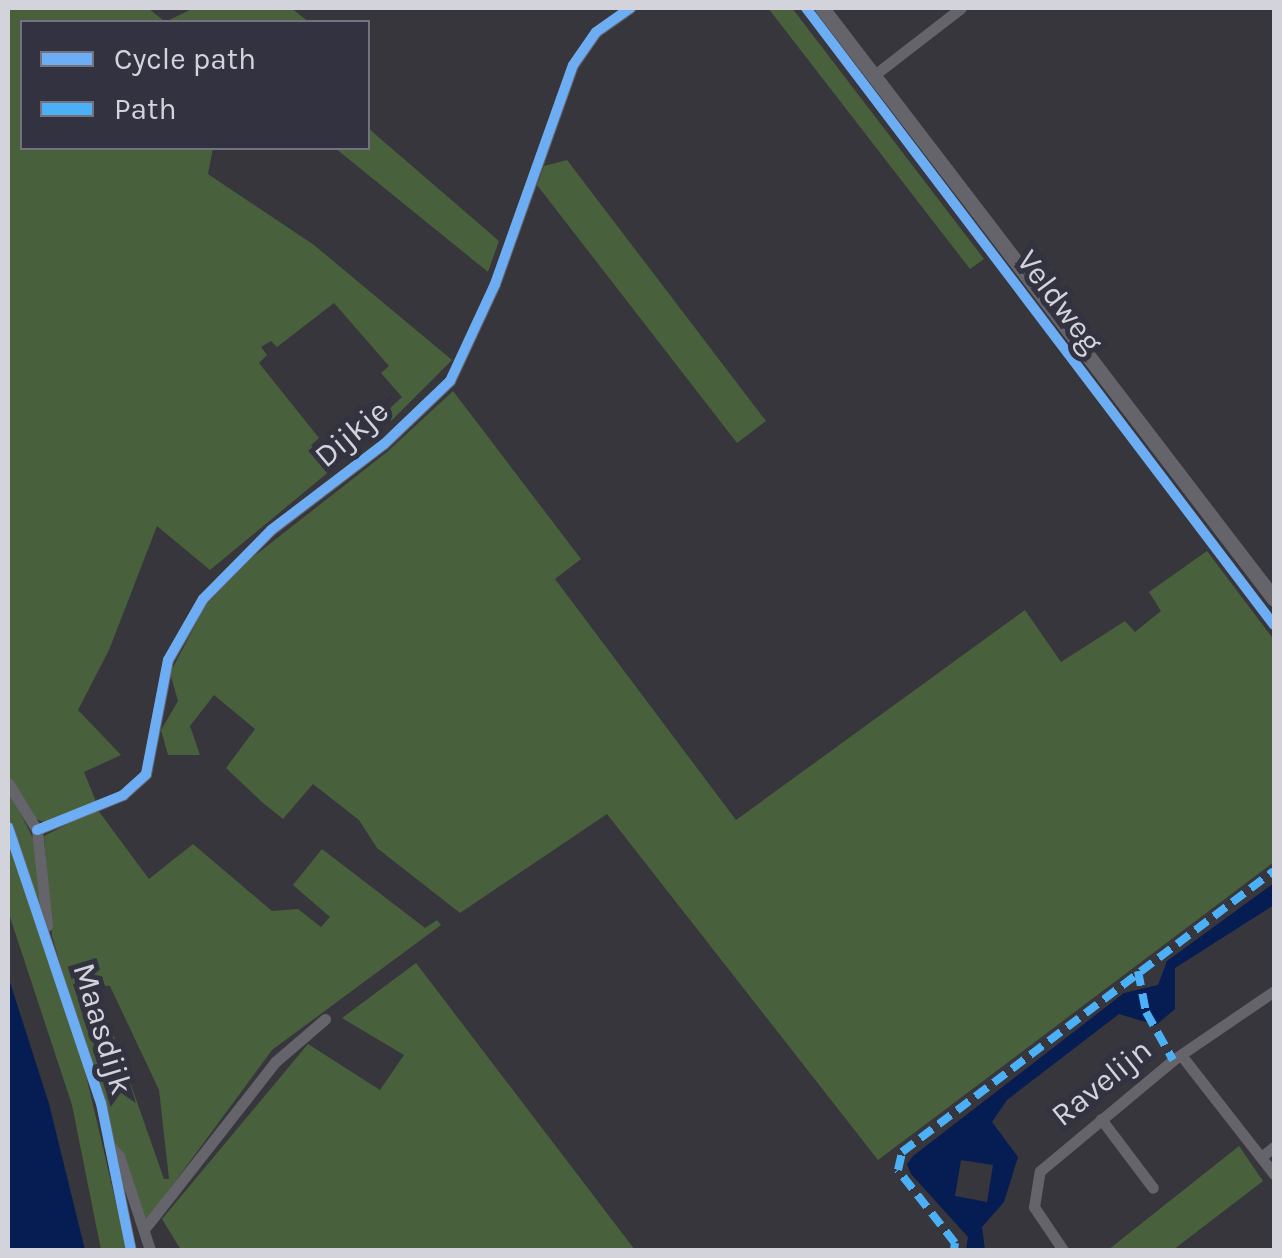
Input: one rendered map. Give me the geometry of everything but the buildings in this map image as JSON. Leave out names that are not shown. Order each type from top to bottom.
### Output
[{"type":"street","name":"Dijkje","points":[[37,830],[124,795],[146,774],[168,660],[204,598],[271,530],[384,444],[450,381],[496,284],[572,65],[596,32],[630,8]]},
{"type":"street","name":"Veldweg","points":[[822,8],[1274,599]]},
{"type":"street","points":[[873,76],[961,8]]},
{"type":"street","name":"Maasdijk","points":[[8,783],[37,830],[46,934]]},
{"type":"street","name":"Maasdijk","points":[[8,827],[46,934],[108,1144],[132,1250]]},
{"type":"street","name":"Ravelijn","points":[[1063,1250],[1038,1215],[1034,1188],[1050,1161],[1182,1055],[1274,991]]},
{"type":"street","points":[[145,1228],[275,1062],[325,1019]]},
{"type":"street","points":[[1182,1055],[1274,1174]]},
{"type":"street","points":[[1100,1119],[1152,1188]]},
{"type":"street","name":"Maasdijk","points":[[108,1144],[145,1228],[150,1250]]},
{"type":"street","points":[[1261,1157],[1274,1147]]},
{"type":"green space","points":[[8,8],[148,8],[163,20],[20,20],[20,150],[213,150],[208,174],[314,245],[452,360],[391,421],[385,413],[402,397],[381,373],[389,366],[334,303],[277,347],[271,341],[261,347],[267,355],[259,363],[319,438],[311,445],[331,470],[210,570],[157,526],[109,650],[78,710],[121,755],[84,772],[97,804],[47,823],[36,819],[8,777]]},
{"type":"green space","points":[[194,8],[291,8],[306,20],[169,20]]},
{"type":"green space","points":[[768,8],[792,8],[984,259],[970,269]]},
{"type":"green space","points":[[370,130],[499,241],[488,272],[337,150],[370,150]]},
{"type":"green space","points":[[567,160],[766,421],[737,443],[537,185],[544,166]]},
{"type":"green space","points":[[453,391],[581,559],[555,579],[736,820],[1025,610],[1061,662],[1125,621],[1135,632],[1161,611],[1149,592],[1207,551],[1274,640],[1274,862],[878,1160],[607,814],[460,913],[377,848],[359,820],[313,784],[283,819],[263,803],[226,768],[255,729],[214,695],[190,726],[200,755],[168,755],[161,730],[178,701],[170,673],[206,605],[253,557],[387,452]]},
{"type":"green space","points":[[8,789],[35,842],[45,918],[8,817]]},
{"type":"green space","points":[[97,809],[149,879],[193,844],[272,911],[298,909],[321,927],[330,917],[293,885],[322,849],[425,928],[437,920],[441,925],[272,1050],[146,1221],[112,1141],[52,936],[44,836]],"holes":[[[96,985],[110,986],[159,1090],[169,1179],[164,1179]]]},
{"type":"green space","points":[[8,838],[78,1041],[127,1250],[101,1250],[72,1105],[8,911]]},
{"type":"green space","points":[[416,963],[635,1250],[181,1250],[162,1219],[308,1044],[380,1090],[404,1055],[342,1018]]},
{"type":"green space","points":[[1239,1146],[1263,1181],[1173,1250],[1108,1250]]},
{"type":"water","points":[[1274,883],[1274,905],[1175,968],[1175,1009],[1156,1025],[1119,1014],[1007,1100],[992,1122],[1018,1157],[1004,1202],[982,1227],[985,1250],[966,1250],[968,1237],[911,1174],[907,1164],[1124,993],[1158,985],[1167,961]],"holes":[[[961,1160],[993,1165],[987,1202],[955,1196]]]},
{"type":"water","points":[[8,976],[49,1104],[85,1250],[8,1250]]},
{"type":"marked path","points":[[954,1250],[955,1243],[898,1170],[902,1152],[1274,871]]},
{"type":"marked path","points":[[1138,971],[1146,1012],[1173,1060]]},
{"type":"cycle path","points":[[37,830],[123,795],[146,774],[168,660],[203,599],[271,530],[384,444],[450,381],[495,284],[573,65],[596,32],[630,8]]},
{"type":"cycle path","points":[[806,8],[1274,625]]},
{"type":"cycle path","points":[[8,827],[101,1103],[131,1250]]}]
